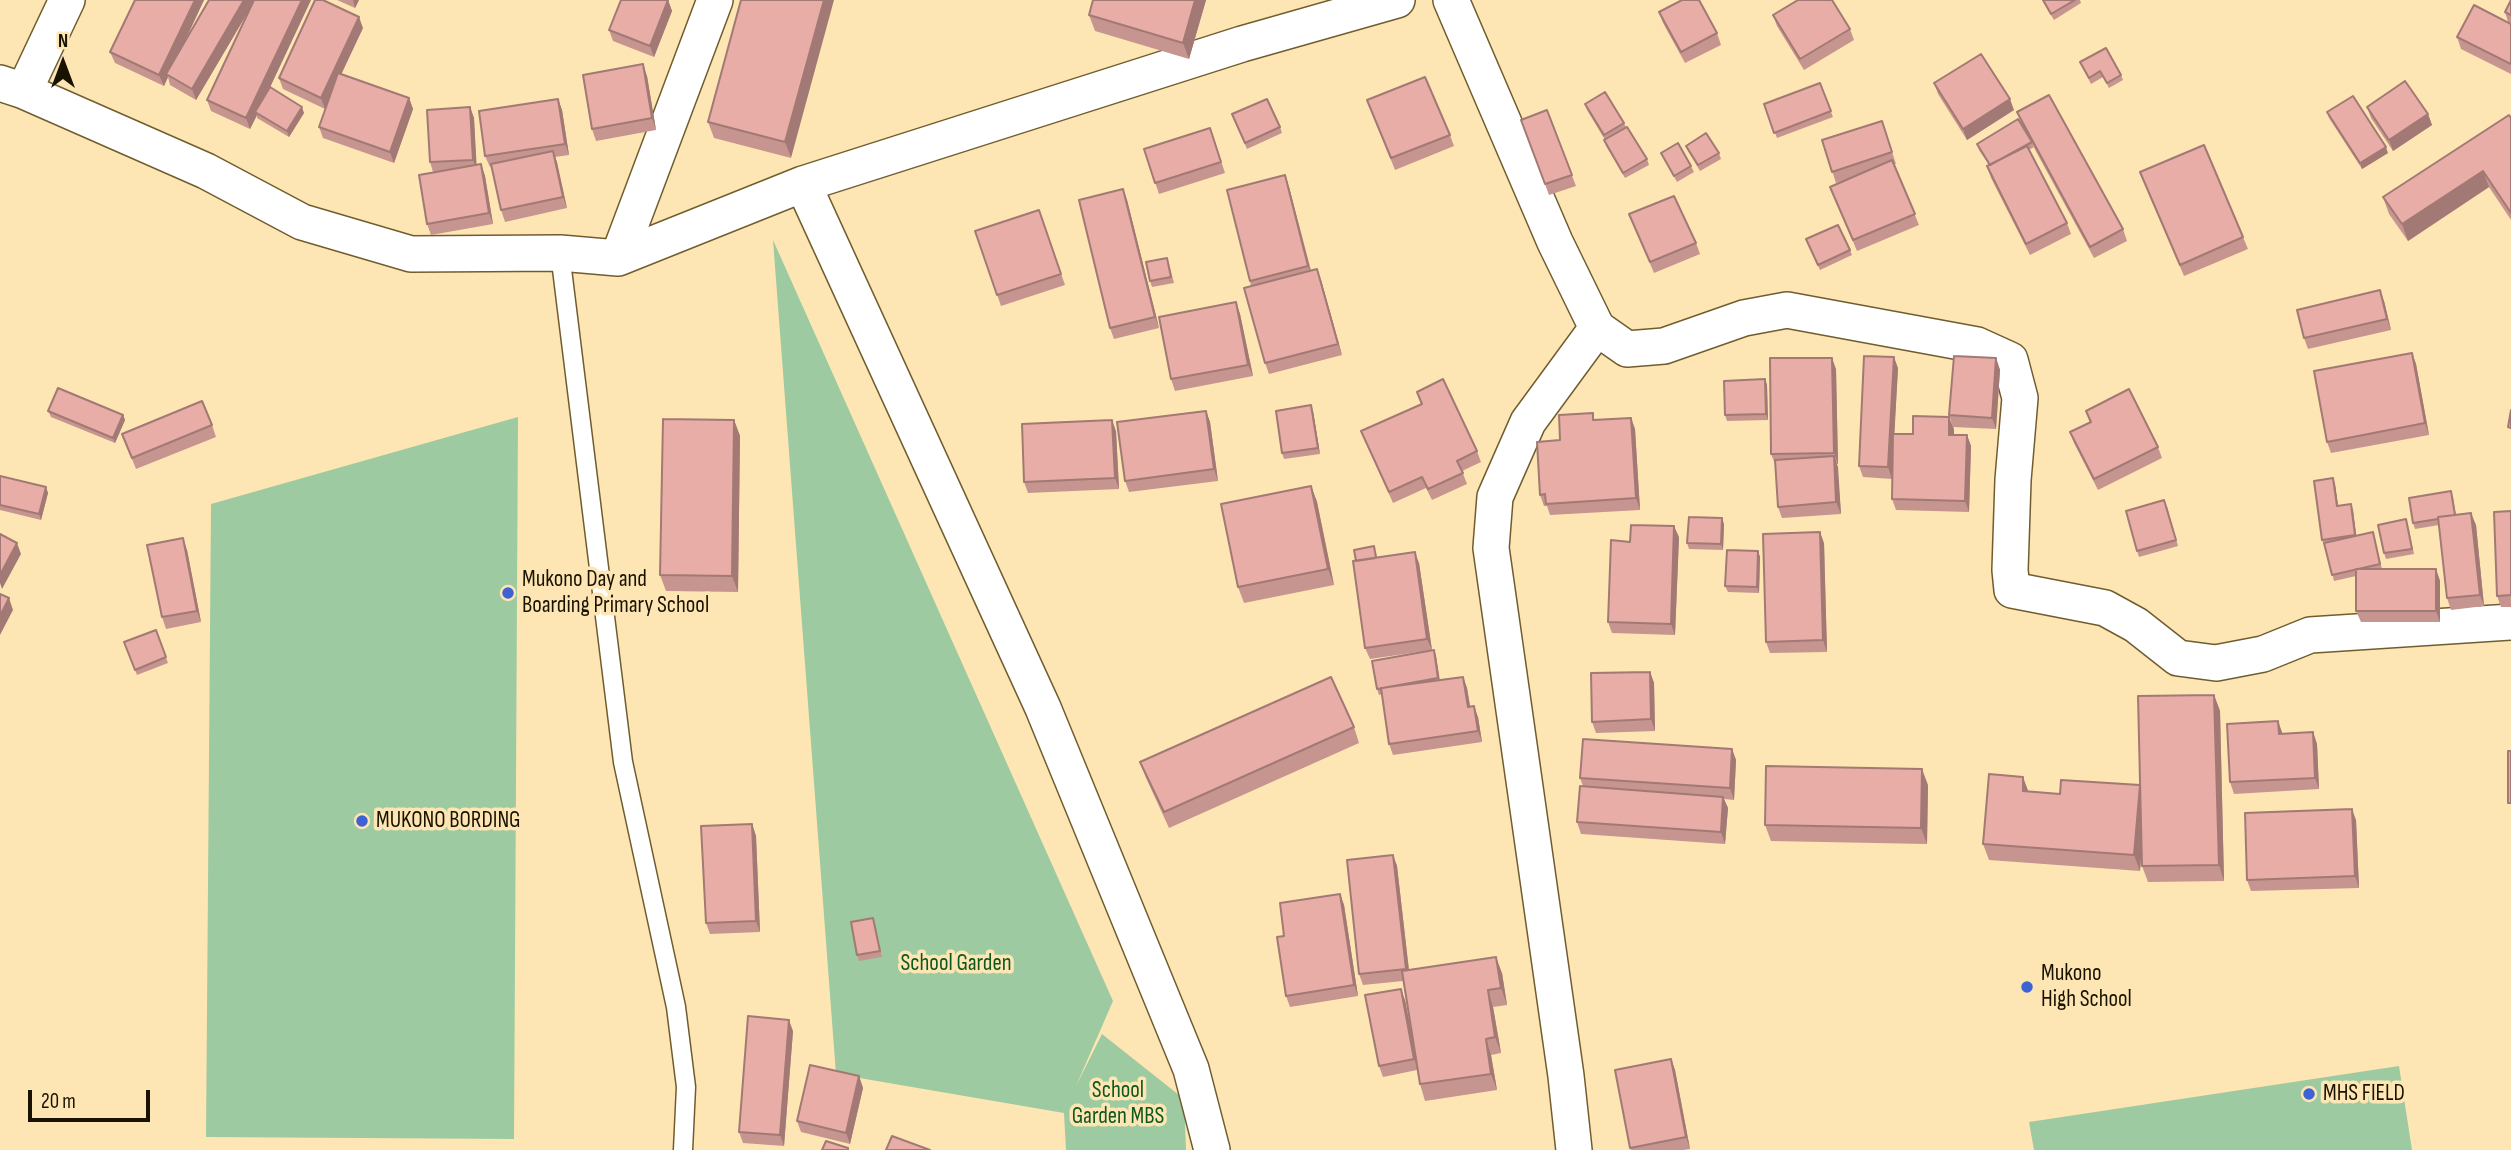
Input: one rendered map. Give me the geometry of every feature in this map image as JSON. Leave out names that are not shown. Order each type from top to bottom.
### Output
[{"type":"street","points":[[66,0],[12,87],[206,171],[302,222],[411,254],[560,253],[618,258],[803,184],[1242,44],[1397,0]]},
{"type":"street","points":[[618,258],[715,0]]},
{"type":"street","points":[[1451,0],[1555,242],[1597,328],[1627,349],[1664,346],[1744,318],[1787,310],[1977,345],[2010,360],[2020,398],[2013,480],[2010,570],[2012,590],[2105,608],[2136,625],[2178,658],[2216,663],[2263,654],[2310,635],[2511,622]]},
{"type":"street","points":[[803,184],[1043,708],[1191,1069],[1212,1150]]},
{"type":"street","points":[[1574,1150],[1566,1076],[1491,548],[1496,498],[1528,422],[1597,328]]},
{"type":"lane","points":[[560,253],[623,762],[676,1007],[685,1087],[683,1150]]},
{"type":"green space","name":"School Garden","points":[[773,240],[1113,1001],[1076,1086],[1102,1034],[1184,1099],[1186,1150],[1066,1150],[1064,1113],[836,1074]]},
{"type":"green space","name":"MUKONO BORDING","points":[[518,417],[514,1139],[206,1137],[211,504]]},
{"type":"green space","name":"MHS FIELD","points":[[2399,1066],[2412,1150],[2034,1150],[2029,1122]]},
{"type":"building","points":[[135,0],[195,0],[159,75],[110,52]]},
{"type":"building","points":[[209,0],[244,0],[192,89],[166,74]]},
{"type":"building","points":[[254,0],[302,0],[246,118],[207,100]]},
{"type":"building","points":[[315,0],[323,0],[359,17],[321,98],[279,78]]},
{"type":"building","points":[[621,0],[668,0],[650,46],[609,30]]},
{"type":"building","points":[[741,0],[824,0],[785,142],[708,122]]},
{"type":"building","points":[[1093,0],[1195,0],[1183,43],[1089,15]]},
{"type":"building","points":[[1682,0],[1699,0],[1717,33],[1681,52],[1659,12]]},
{"type":"building","points":[[1798,0],[1832,0],[1850,29],[1800,59],[1773,15]]},
{"type":"building","points":[[2043,0],[2075,0],[2051,14]]},
{"type":"building","points":[[2511,0],[2511,15],[2505,12]]},
{"type":"building","points":[[2474,5],[2511,24],[2511,64],[2457,37]]},
{"type":"building","points":[[2106,48],[2121,75],[2107,83],[2100,71],[2089,78],[2080,62]]},
{"type":"building","points":[[1981,54],[2010,99],[1963,129],[1934,83]]},
{"type":"building","points":[[643,64],[652,118],[592,129],[583,75]]},
{"type":"building","points":[[338,73],[409,98],[390,152],[319,127]]},
{"type":"building","points":[[1425,77],[1450,135],[1391,158],[1367,100]]},
{"type":"building","points":[[2405,81],[2428,114],[2389,140],[2367,107]]},
{"type":"building","points":[[1820,83],[1831,111],[1774,133],[1764,104]]},
{"type":"building","points":[[270,87],[302,107],[287,131],[255,112]]},
{"type":"building","points":[[1605,92],[1624,123],[1604,135],[1585,104]]},
{"type":"building","points":[[2049,95],[2123,229],[2090,247],[2017,112]]},
{"type":"building","points":[[2353,96],[2386,147],[2360,163],[2327,112]]},
{"type":"building","points":[[558,99],[565,144],[485,156],[479,111]]},
{"type":"building","points":[[1267,99],[1280,127],[1245,143],[1232,114]]},
{"type":"building","points":[[470,107],[473,160],[430,162],[427,110]]},
{"type":"building","points":[[1547,110],[1572,175],[1545,184],[1521,120]]},
{"type":"building","points":[[2509,115],[2511,213],[2483,171],[2402,224],[2383,197]]},
{"type":"building","points":[[2018,119],[2032,142],[1990,165],[1977,144]]},
{"type":"building","points":[[1882,121],[1892,152],[1832,172],[1822,140]]},
{"type":"building","points":[[1627,127],[1647,159],[1623,173],[1604,140]]},
{"type":"building","points":[[1210,128],[1221,162],[1155,183],[1144,149]]},
{"type":"building","points":[[1706,133],[1719,153],[1698,165],[1686,146]]},
{"type":"building","points":[[1678,143],[1691,166],[1674,176],[1661,153]]},
{"type":"building","points":[[2204,145],[2243,237],[2180,265],[2140,172]]},
{"type":"building","points":[[2027,146],[2067,223],[2026,244],[1987,166]]},
{"type":"building","points":[[553,151],[563,197],[501,210],[491,164]]},
{"type":"building","points":[[1892,160],[1915,214],[1853,240],[1830,187]]},
{"type":"building","points":[[481,164],[489,213],[427,224],[419,175]]},
{"type":"building","points":[[1285,175],[1308,266],[1250,281],[1227,190]]},
{"type":"building","points":[[1123,189],[1155,317],[1110,328],[1079,200]]},
{"type":"building","points":[[1674,196],[1696,243],[1650,262],[1629,214]]},
{"type":"building","points":[[1039,210],[1061,274],[997,295],[975,231]]},
{"type":"building","points":[[1838,225],[1850,250],[1818,265],[1806,239]]},
{"type":"building","points":[[1167,258],[1171,277],[1150,281],[1146,262]]},
{"type":"building","points":[[1317,269],[1338,344],[1265,363],[1244,288]]},
{"type":"building","points":[[2380,290],[2387,319],[2304,338],[2297,310]]},
{"type":"building","points":[[1236,302],[1248,365],[1171,379],[1159,317]]},
{"type":"building","points":[[2412,353],[2425,423],[2327,442],[2314,371]]},
{"type":"building","points":[[1864,356],[1894,357],[1888,467],[1859,466]]},
{"type":"building","points":[[1954,356],[1996,358],[1992,418],[1949,415]]},
{"type":"building","points":[[1770,358],[1832,358],[1834,453],[1771,454]]},
{"type":"building","points":[[1443,379],[1477,451],[1457,461],[1463,473],[1428,489],[1422,477],[1389,492],[1361,431],[1422,404],[1417,392]]},
{"type":"building","points":[[1765,379],[1766,414],[1725,415],[1724,381]]},
{"type":"building","points":[[58,388],[123,415],[113,438],[48,411]]},
{"type":"building","points":[[2129,389],[2158,447],[2094,479],[2070,432],[2091,422],[2086,411]]},
{"type":"building","points":[[202,401],[212,425],[132,458],[122,434]]},
{"type":"building","points":[[1311,405],[1318,448],[1282,453],[1276,411]]},
{"type":"building","points":[[1206,411],[1214,469],[1125,481],[1117,422]]},
{"type":"building","points":[[1593,413],[1593,420],[1631,418],[1636,498],[1546,504],[1545,494],[1540,495],[1537,442],[1560,440],[1559,415]]},
{"type":"building","points":[[1913,416],[1949,417],[1949,435],[1967,435],[1965,501],[1892,499],[1893,434],[1913,434]]},
{"type":"building","points":[[663,419],[734,420],[732,576],[660,575]]},
{"type":"building","points":[[1112,420],[1115,478],[1024,482],[1022,424]]},
{"type":"building","points":[[1834,456],[1836,502],[1778,507],[1775,460]]},
{"type":"building","points":[[0,476],[46,487],[39,514],[0,505]]},
{"type":"building","points":[[2333,478],[2337,506],[2351,504],[2355,535],[2322,540],[2314,481]]},
{"type":"building","points":[[1311,486],[1328,569],[1238,587],[1221,504]]},
{"type":"building","points":[[2451,491],[2455,515],[2413,523],[2409,498]]},
{"type":"building","points":[[2164,500],[2176,540],[2137,551],[2126,511]]},
{"type":"building","points":[[2511,511],[2511,595],[2497,596],[2494,512]]},
{"type":"building","points":[[2471,513],[2480,595],[2447,598],[2438,517]]},
{"type":"building","points":[[1689,517],[1722,518],[1721,544],[1687,543]]},
{"type":"building","points":[[2406,519],[2412,549],[2384,553],[2378,525]]},
{"type":"building","points":[[1631,525],[1674,526],[1671,624],[1608,622],[1611,540],[1630,542]]},
{"type":"building","points":[[1820,532],[1823,640],[1766,642],[1763,534]]},
{"type":"building","points":[[2373,532],[2380,564],[2332,575],[2324,543]]},
{"type":"building","points":[[0,534],[17,543],[0,575]]},
{"type":"building","points":[[183,538],[197,611],[162,617],[147,545]]},
{"type":"building","points":[[1374,546],[1376,558],[1356,561],[1354,550]]},
{"type":"building","points":[[1727,550],[1758,551],[1757,587],[1725,586]]},
{"type":"building","points":[[1415,552],[1427,639],[1365,648],[1353,561]]},
{"type":"building","points":[[2356,569],[2436,569],[2436,611],[2356,611]]},
{"type":"building","points":[[0,594],[9,598],[0,616]]},
{"type":"building","points":[[156,630],[166,657],[135,670],[124,642]]},
{"type":"building","points":[[1434,650],[1438,678],[1377,689],[1372,661]]},
{"type":"building","points":[[1650,672],[1651,719],[1592,722],[1591,673]]},
{"type":"building","points":[[1331,677],[1354,727],[1164,812],[1140,762]]},
{"type":"building","points":[[1463,677],[1468,707],[1474,706],[1478,731],[1389,744],[1381,688]]},
{"type":"building","points":[[2214,695],[2219,865],[2142,866],[2138,696]]},
{"type":"building","points":[[2278,721],[2279,734],[2313,732],[2315,778],[2230,782],[2227,724]]},
{"type":"building","points":[[1583,739],[1732,749],[1730,788],[1580,778]]},
{"type":"building","points":[[2508,751],[2511,751],[2511,803],[2508,803]]},
{"type":"building","points":[[1766,766],[1922,769],[1921,828],[1765,825]]},
{"type":"building","points":[[1989,774],[2023,777],[2023,791],[2060,794],[2061,780],[2140,785],[2134,855],[1983,844]]},
{"type":"building","points":[[1580,786],[1723,797],[1721,832],[1577,822]]},
{"type":"building","points":[[2352,809],[2355,876],[2247,880],[2245,813]]},
{"type":"building","points":[[752,824],[756,921],[706,923],[701,826]]},
{"type":"building","points":[[1393,855],[1406,969],[1359,974],[1347,860]]},
{"type":"building","points":[[1340,894],[1354,985],[1286,996],[1277,937],[1284,936],[1280,903]]},
{"type":"building","points":[[873,918],[880,951],[857,955],[851,922]]},
{"type":"building","points":[[1496,957],[1501,988],[1488,990],[1495,1037],[1486,1039],[1491,1074],[1420,1084],[1402,971]]},
{"type":"building","points":[[1401,989],[1414,1059],[1379,1066],[1365,995]]},
{"type":"building","points":[[748,1016],[789,1020],[780,1135],[739,1132]]},
{"type":"building","points":[[1671,1059],[1686,1137],[1630,1148],[1615,1070]]},
{"type":"building","points":[[810,1065],[859,1076],[846,1133],[797,1121]]},
{"type":"building","points":[[892,1136],[930,1150],[886,1150]]},
{"type":"building","points":[[826,1141],[848,1148],[848,1150],[822,1150]]},
{"type":"place","name":"Mukono Day and Boarding Primary School","points":[[508,593]]},
{"type":"place","name":"MUKONO BORDING","points":[[362,821]]},
{"type":"place","name":"Mukono High School","points":[[2027,987]]},
{"type":"place","name":"MHS FIELD","points":[[2309,1094]]},
{"type":"park label","name":"School Garden MBS","points":[[1118,1104]]}]
